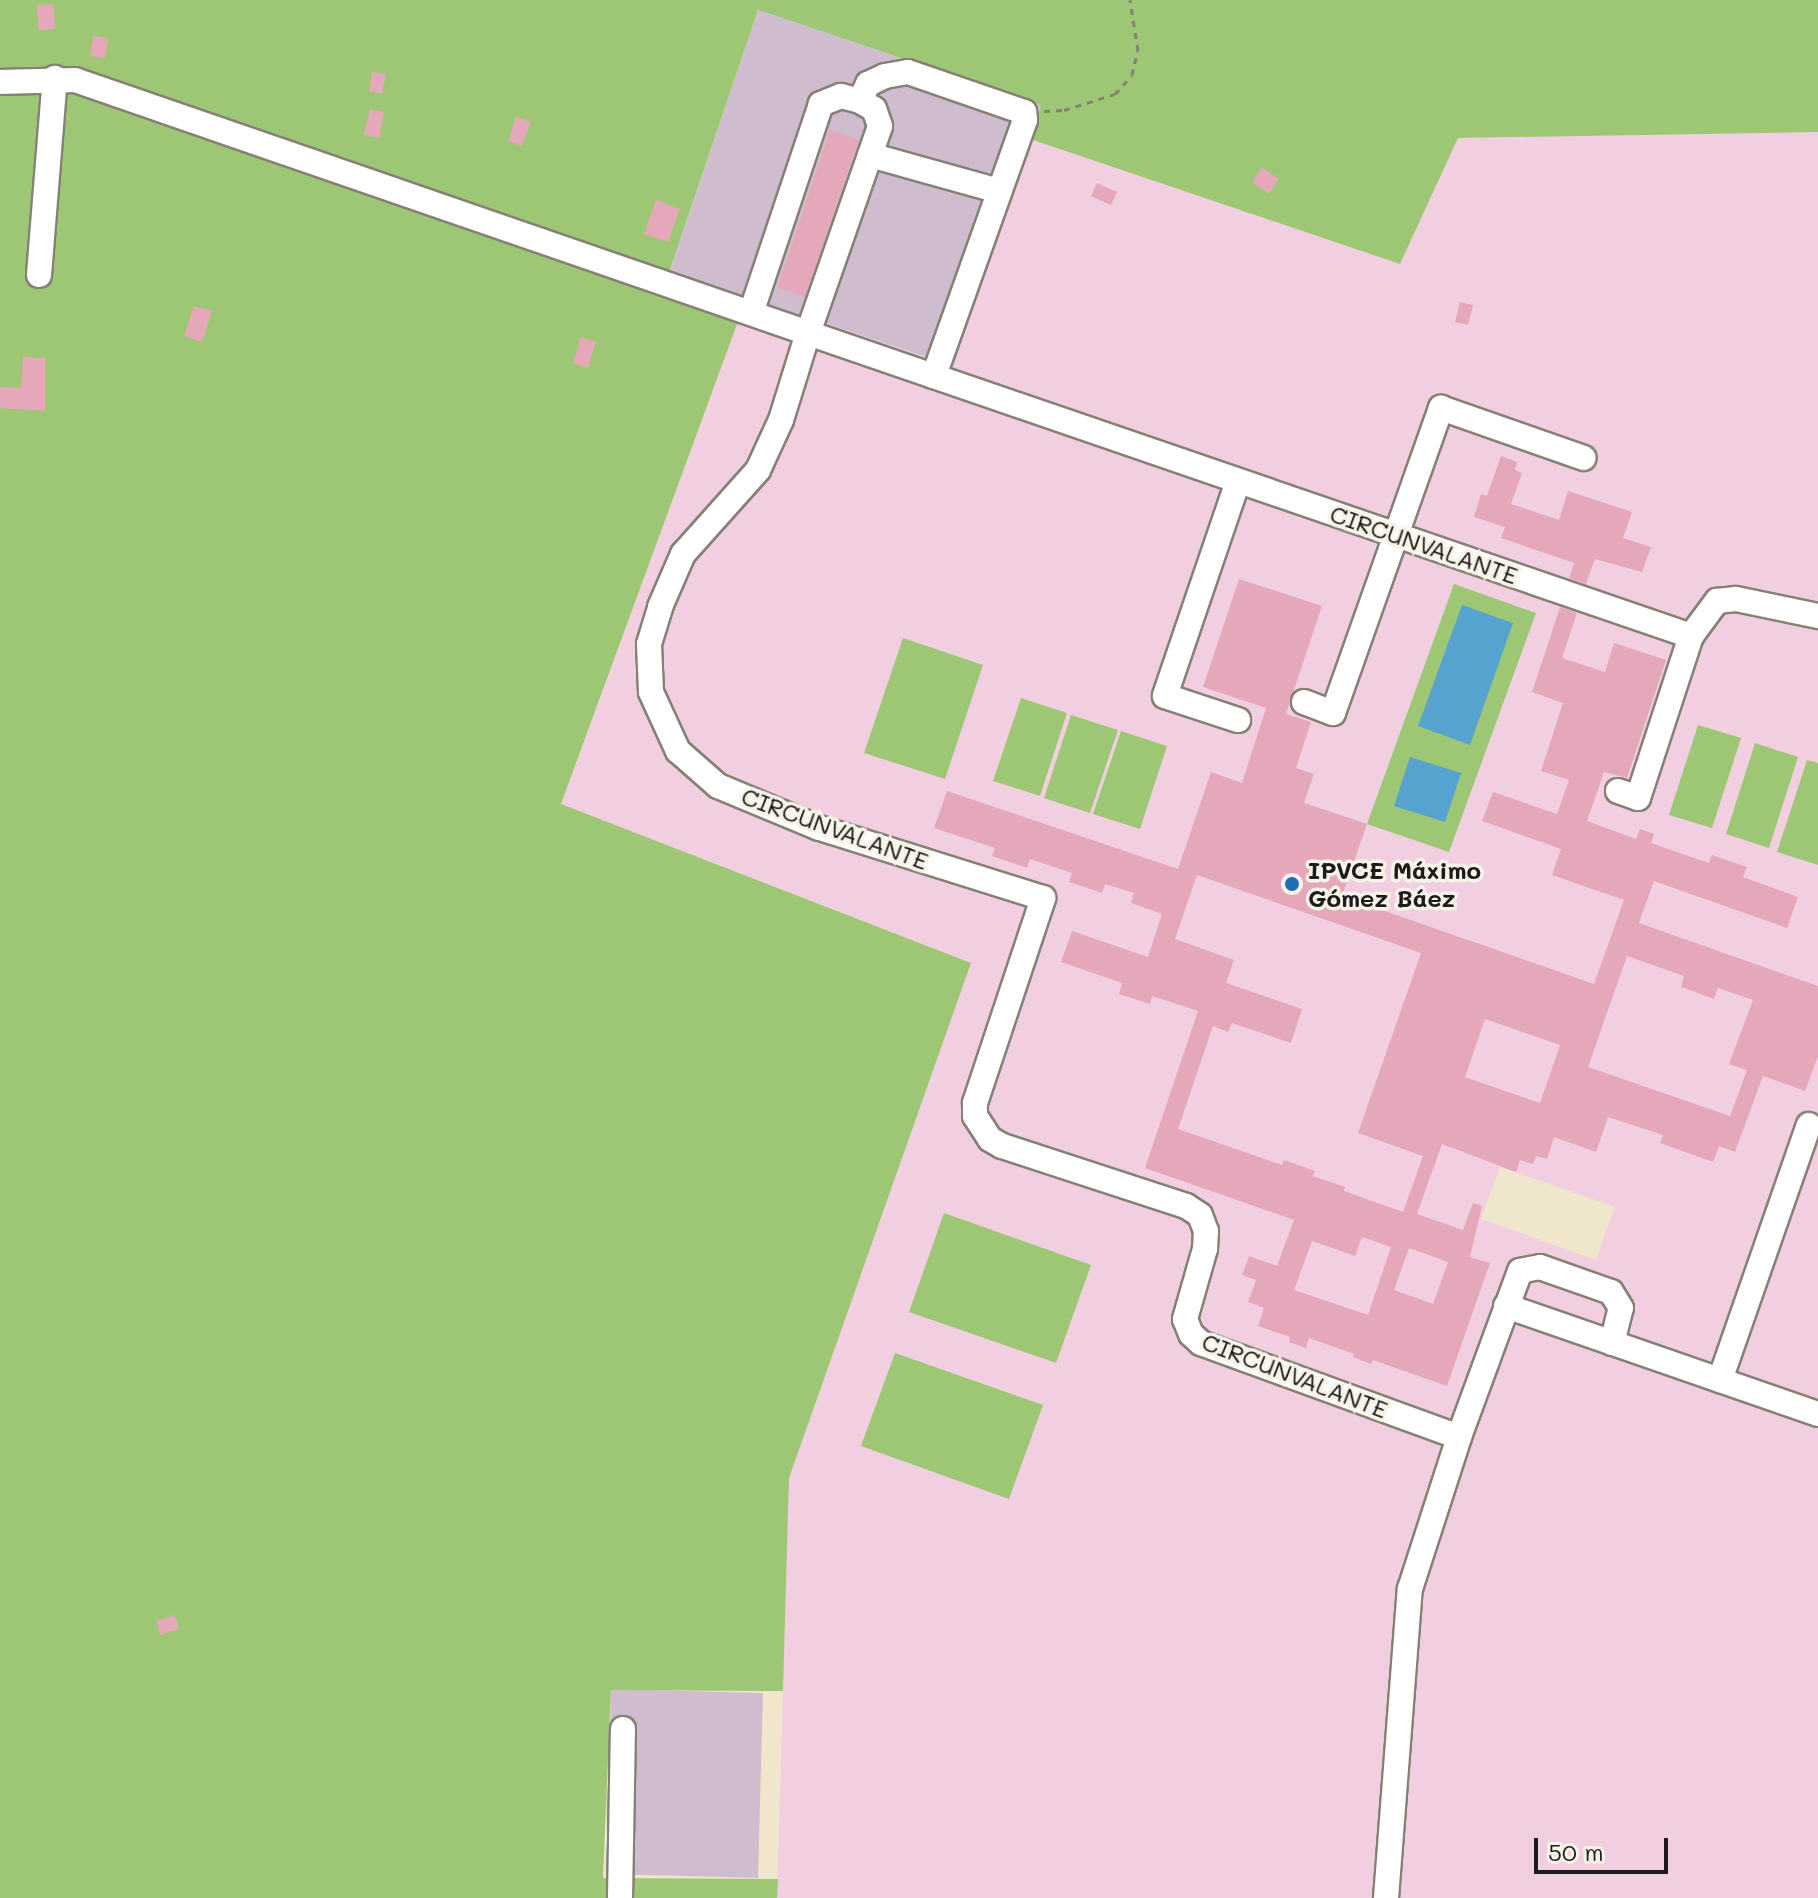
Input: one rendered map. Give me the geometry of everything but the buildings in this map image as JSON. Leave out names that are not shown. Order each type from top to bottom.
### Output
[{"type":"street","points":[[860,101],[868,84],[885,76],[908,72],[1024,112],[1025,120],[934,376]]},
{"type":"street","points":[[0,82],[55,78],[75,80],[808,333],[880,126],[874,109],[860,101],[841,96],[821,104],[751,313]]},
{"type":"street","points":[[39,275],[55,78]]},
{"type":"street","points":[[870,155],[999,191]]},
{"type":"street","name":"CIRCUNVALANTE","points":[[1459,1437],[1201,1343],[1191,1334],[1185,1319],[1205,1249],[1206,1231],[1200,1215],[1186,1206],[1002,1146],[990,1139],[975,1116],[975,1103],[1043,898],[819,828],[718,786],[678,751],[651,692],[649,644],[660,607],[683,554],[758,470],[781,420],[808,333],[1691,636]]},
{"type":"street","points":[[1304,702],[1333,713],[1441,408],[1584,458]]},
{"type":"street","points":[[1238,481],[1165,696],[1238,720]]},
{"type":"street","points":[[1618,791],[1638,798],[1691,636],[1717,601],[1736,599],[1818,616]]},
{"type":"street","points":[[1720,1380],[1809,1125]]},
{"type":"street","points":[[1386,1898],[1410,1589],[1459,1437],[1520,1271],[1540,1267],[1611,1292],[1621,1308],[1612,1343]]},
{"type":"street","points":[[1506,1306],[1818,1414]]},
{"type":"street","points":[[620,1898],[623,1729]]},
{"type":"path","points":[[1024,112],[1064,110],[1115,94],[1136,67],[1137,33],[1130,0]]},
{"type":"shaded area","points":[[758,10],[1042,105],[1033,140],[953,366],[670,271]]},
{"type":"shaded area","name":"IPVCE Máximo Gómez Báez","points":[[1818,132],[1818,1898],[777,1898],[789,1478],[971,963],[561,805],[747,297],[1033,140],[1400,264],[1458,138]],"holes":[[[1500,1167],[1615,1207],[1596,1260],[1481,1219]]]},
{"type":"shaded area","points":[[611,1689],[763,1693],[758,1878],[607,1874]]},
{"type":"green space","points":[[0,0],[1818,0],[1818,132],[1458,138],[1400,264],[1033,140],[1041,105],[758,10],[670,270],[747,297],[561,804],[971,963],[789,1478],[783,1691],[611,1690],[603,1878],[778,1879],[777,1898],[0,1898]]},
{"type":"green space","points":[[1454,584],[1536,613],[1449,852],[1367,824]]},
{"type":"green space","points":[[903,638],[983,665],[945,779],[864,753]]},
{"type":"green space","points":[[1021,698],[1067,713],[1040,796],[993,781]]},
{"type":"green space","points":[[1071,715],[1118,730],[1090,813],[1044,798]]},
{"type":"green space","points":[[1698,725],[1741,738],[1712,828],[1669,815]]},
{"type":"green space","points":[[1121,731],[1167,746],[1140,829],[1093,814]]},
{"type":"green space","points":[[1755,743],[1798,757],[1769,848],[1726,834]]},
{"type":"green space","points":[[1807,760],[1818,763],[1818,865],[1777,852]]},
{"type":"green space","points":[[944,1213],[1091,1265],[1056,1363],[909,1312]]},
{"type":"green space","points":[[895,1353],[1043,1405],[1009,1499],[861,1446]]},
{"type":"water","points":[[1462,605],[1513,623],[1470,745],[1418,726]]},
{"type":"water","points":[[1410,757],[1461,773],[1445,822],[1394,806]]},
{"type":"place","name":"IPVCE Máximo Gómez Báez","points":[[1292,884]]}]
